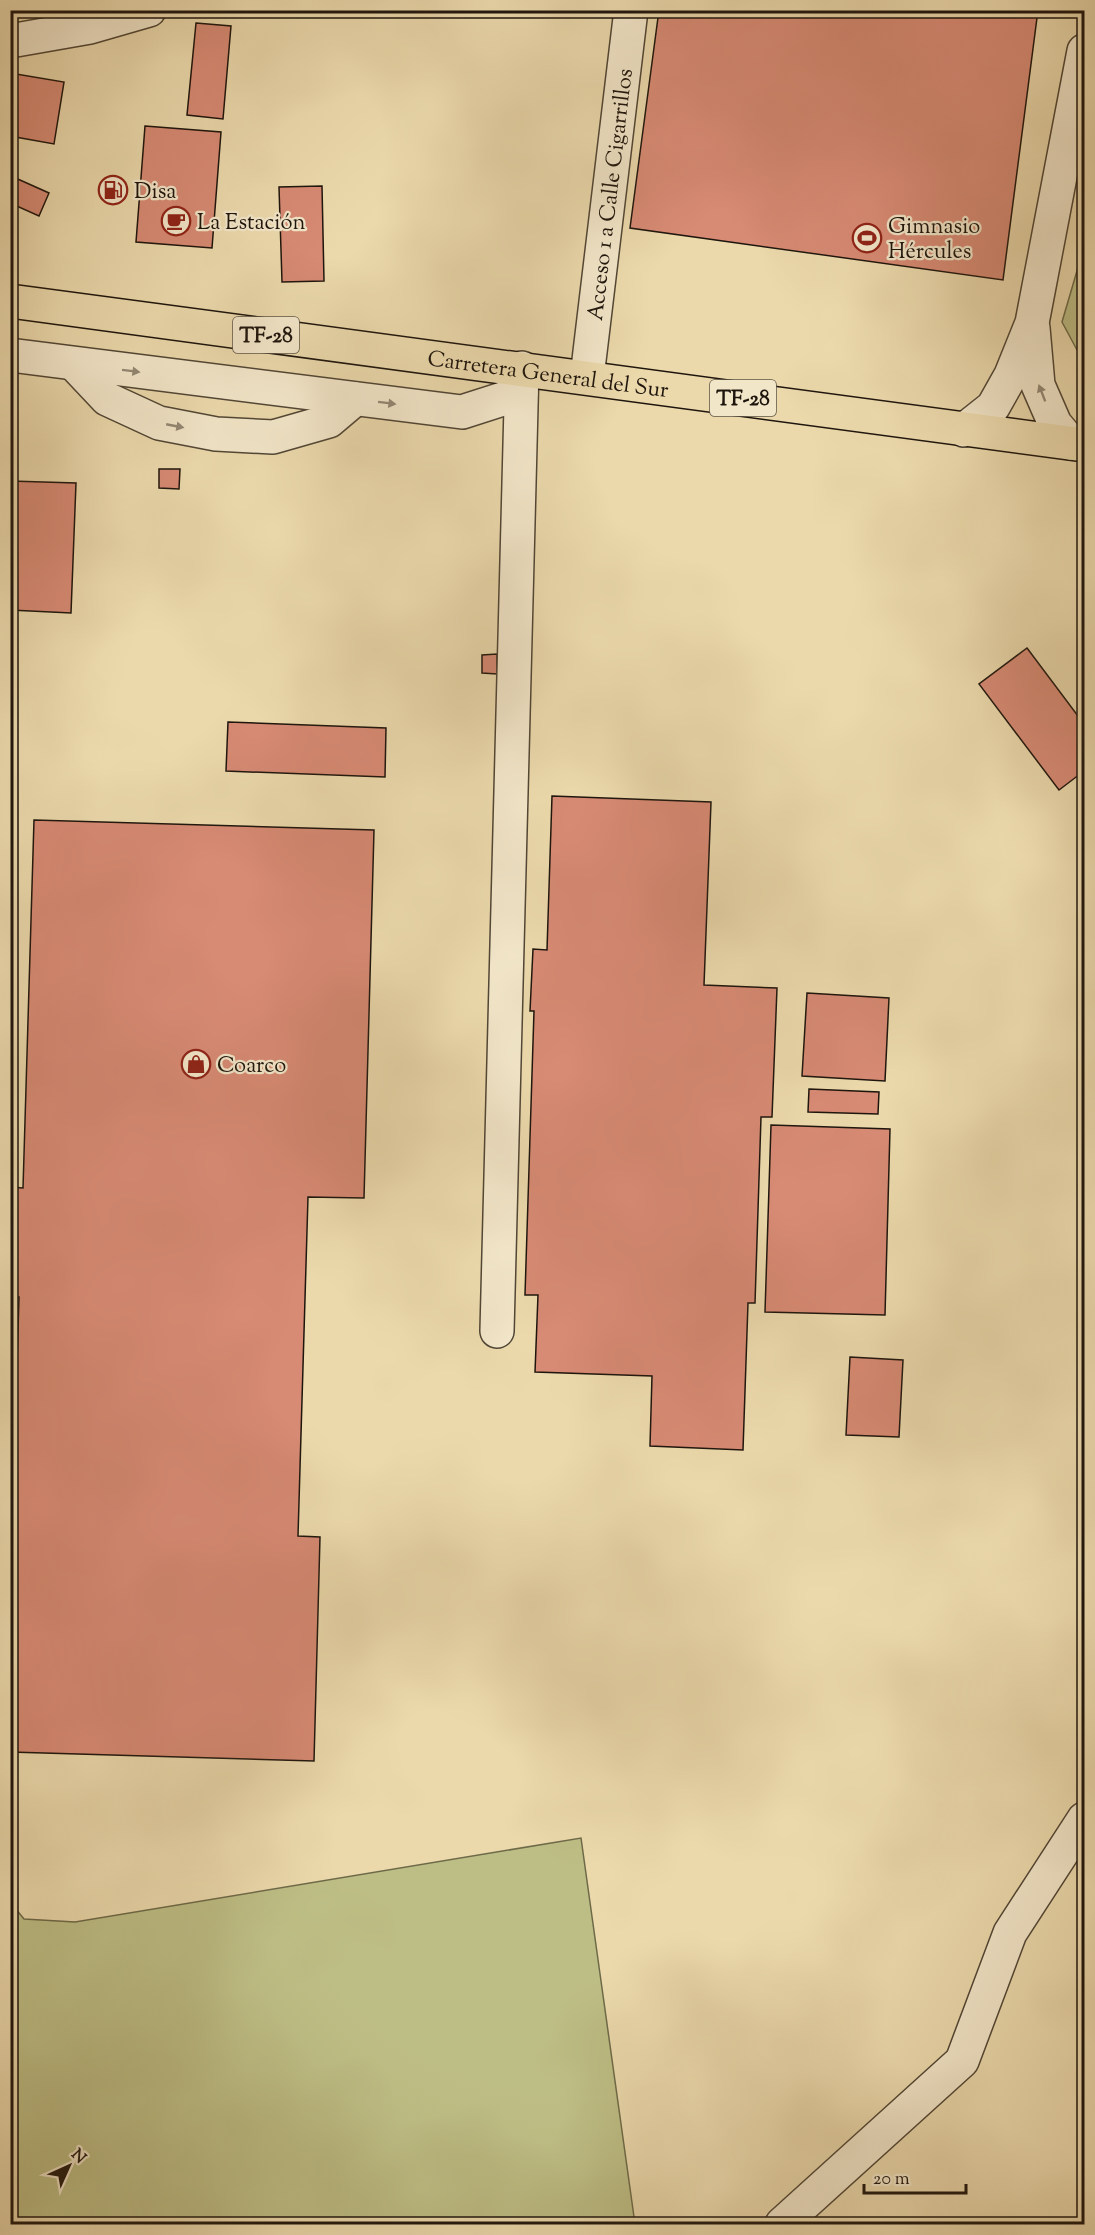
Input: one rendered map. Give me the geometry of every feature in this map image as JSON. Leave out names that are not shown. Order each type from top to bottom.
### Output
[{"type":"main road","name":"Carretera General del Sur","points":[[10,301],[521,381],[587,377],[1078,444]]},
{"type":"street","points":[[10,41],[90,27],[149,10]]},
{"type":"street","name":"Acceso 1 a Calle Cigarrillos","points":[[587,377],[631,10]]},
{"type":"street","points":[[964,430],[993,407],[1011,375],[1032,323],[1084,51]]},
{"type":"street","points":[[1032,323],[1038,386],[1055,424],[1078,444]]},
{"type":"street","points":[[10,355],[462,412],[521,381],[497,1331]]},
{"type":"street","points":[[74,364],[107,399],[159,423],[216,434],[273,437],[329,420],[355,399]]},
{"type":"street","points":[[782,2224],[962,2061],[1010,1933],[1084,1819]]},
{"type":"green space","points":[[1084,247],[1084,363],[1062,322]]},
{"type":"green space","points":[[581,1838],[635,2224],[11,2224],[11,1903],[24,1919],[75,1922]]},
{"type":"building","points":[[36,10],[74,10],[37,18]]},
{"type":"building","points":[[659,10],[1038,10],[1003,280],[630,228]]},
{"type":"building","points":[[196,23],[231,26],[223,119],[187,115]]},
{"type":"building","points":[[10,73],[64,82],[54,144],[10,136]]},
{"type":"building","points":[[145,126],[221,132],[212,248],[136,242]]},
{"type":"building","points":[[11,176],[49,193],[39,216],[10,203]]},
{"type":"building","points":[[322,186],[324,281],[282,282],[279,187]]},
{"type":"building","points":[[159,469],[180,469],[179,489],[159,488]]},
{"type":"building","points":[[10,481],[76,483],[71,613],[10,610]]},
{"type":"building","points":[[1027,648],[1084,724],[1084,771],[1059,790],[979,684]]},
{"type":"building","points":[[497,654],[497,674],[482,673],[482,655]]},
{"type":"building","points":[[228,722],[386,728],[385,777],[226,771]]},
{"type":"building","points":[[552,796],[711,802],[704,985],[777,988],[772,1117],[761,1117],[755,1303],[748,1303],[743,1450],[650,1446],[652,1376],[535,1372],[538,1295],[525,1295],[534,1011],[530,1011],[533,949],[547,950]]},
{"type":"building","points":[[34,820],[374,830],[364,1198],[308,1197],[298,1536],[320,1537],[314,1761],[10,1752],[10,1528],[12,1528],[19,1297],[10,1297],[10,1187],[23,1188]]},
{"type":"building","points":[[807,993],[889,998],[885,1081],[802,1076]]},
{"type":"building","points":[[809,1089],[879,1092],[878,1114],[808,1112]]},
{"type":"building","points":[[771,1125],[890,1129],[885,1315],[765,1312]]},
{"type":"building","points":[[850,1357],[903,1360],[899,1437],[846,1435]]},
{"type":"place","name":"Disa","points":[[113,190]]},
{"type":"place","name":"La Estación","points":[[176,221]]},
{"type":"place","name":"Gimnasio Hércules","points":[[867,238]]},
{"type":"place","name":"Coarco","points":[[196,1064]]}]
